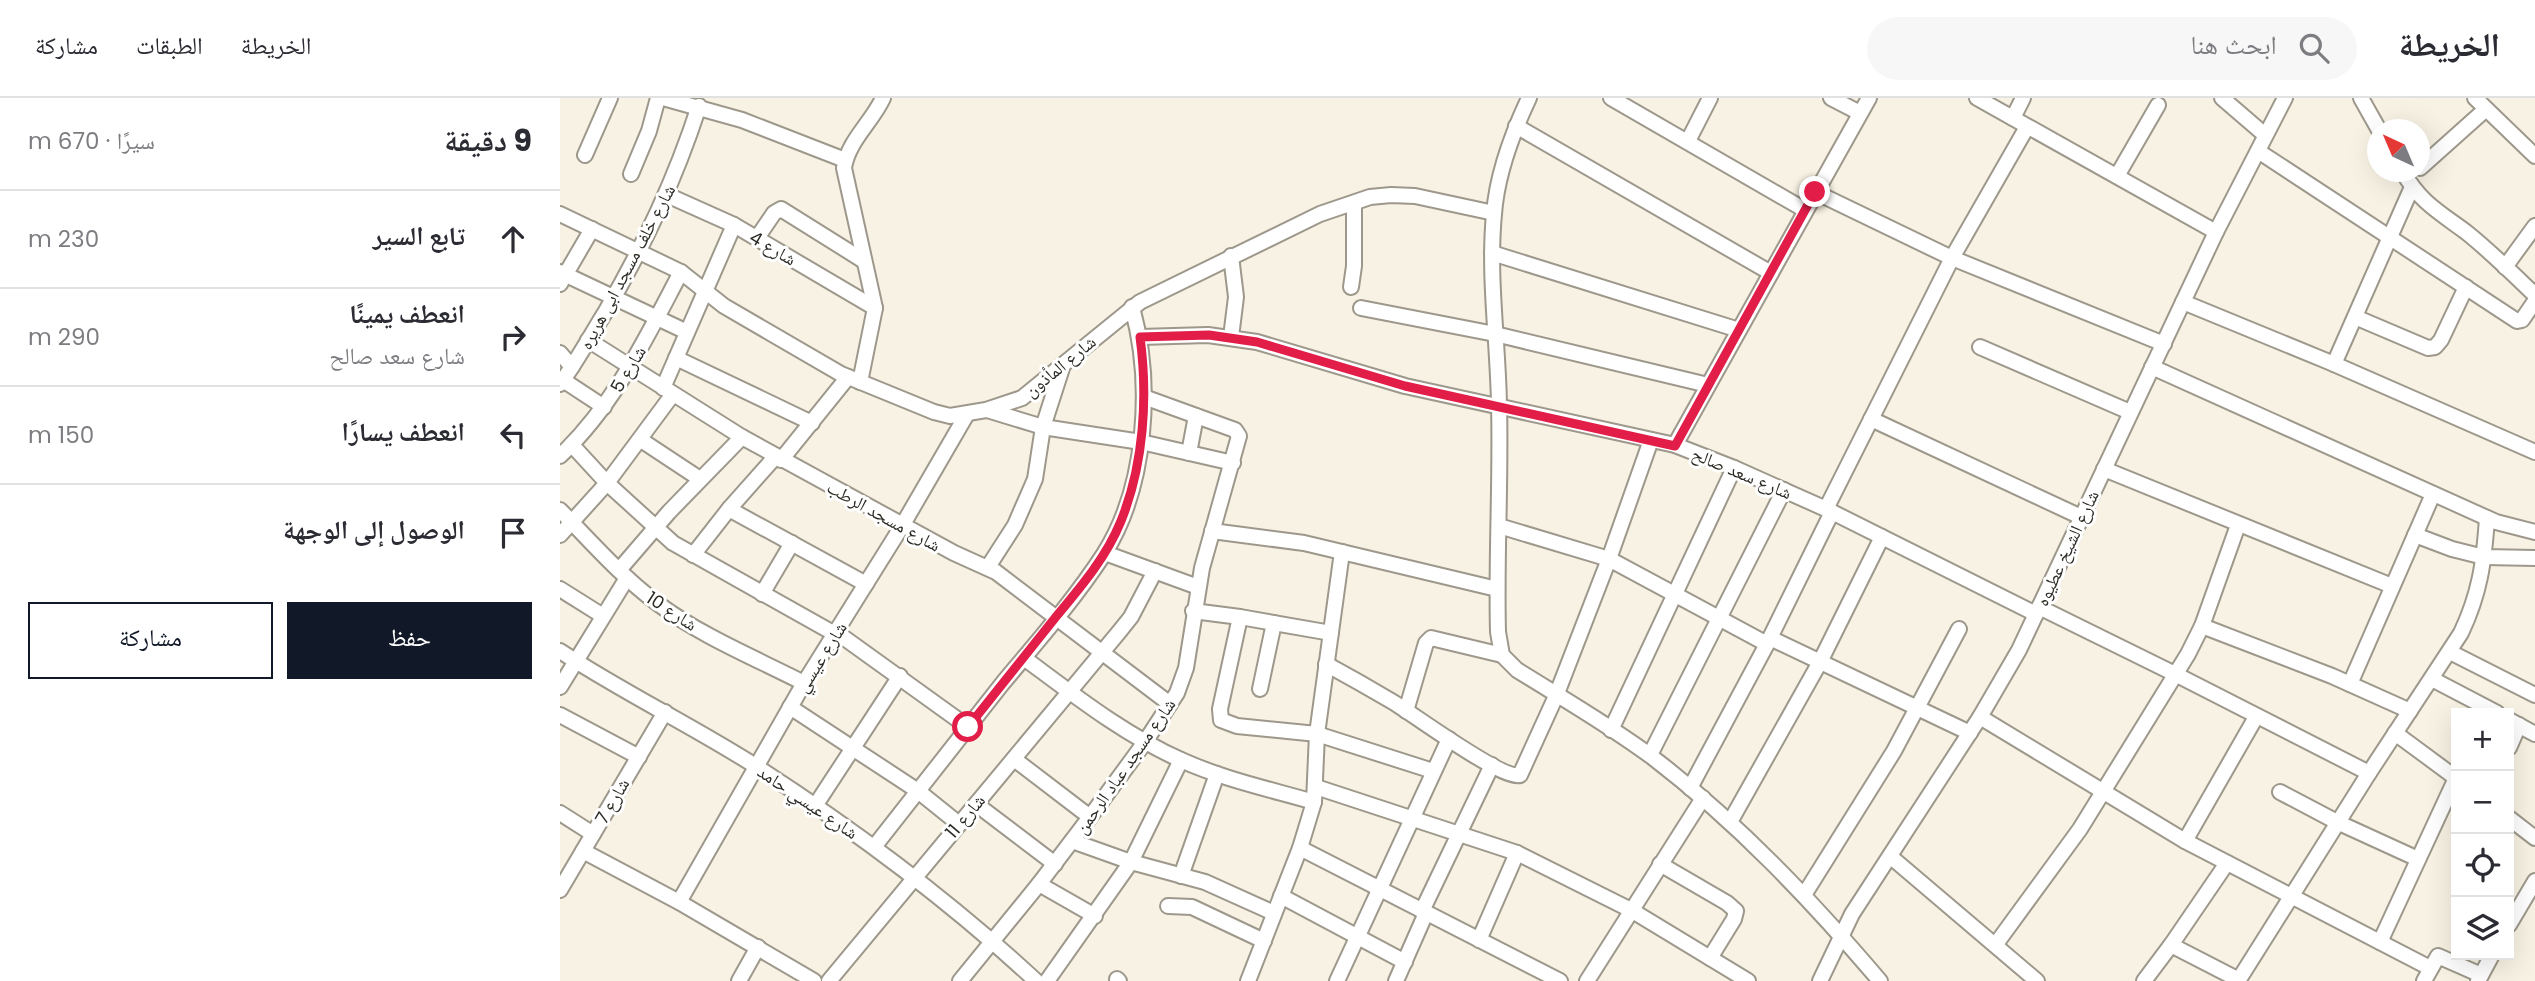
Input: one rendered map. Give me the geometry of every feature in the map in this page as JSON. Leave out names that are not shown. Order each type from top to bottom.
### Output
[{"type":"street","points":[[585,155],[610,98]]},
{"type":"street","points":[[631,174],[660,98],[699,106],[742,120],[845,160]]},
{"type":"street","points":[[692,555],[729,509],[854,380],[875,308],[845,176],[845,160],[883,98]]},
{"type":"street","points":[[1502,656],[1498,632],[1497,589],[1499,405],[1492,253],[1494,213],[1500,177],[1516,126],[1530,98]]},
{"type":"street","points":[[1611,98],[1805,210]]},
{"type":"street","points":[[1688,141],[1710,98]]},
{"type":"street","points":[[1831,98],[1860,113]]},
{"type":"street","points":[[1675,446],[1869,98]]},
{"type":"street","points":[[1977,98],[2216,232]]},
{"type":"street","points":[[2012,118],[2024,98]]},
{"type":"street","points":[[2222,98],[2266,135]]},
{"type":"street","name":"شارع الشيخ عطيوه","points":[[1819,981],[1841,935],[1980,717],[2019,650],[2216,232],[2285,98]]},
{"type":"street","points":[[2361,98],[2373,119]]},
{"type":"street","points":[[2475,98],[2535,156]]},
{"type":"street","points":[[2117,176],[2156,100]]},
{"type":"street","name":"شارع خلف مسجد ابى هريره","points":[[561,382],[614,297],[667,195],[699,106]]},
{"type":"street","points":[[2430,158],[2486,109]]},
{"type":"street","points":[[1516,126],[1771,273]]},
{"type":"street","points":[[1690,788],[1768,641],[1871,419],[1952,258],[2027,127]]},
{"type":"street","points":[[2258,150],[2517,321],[2522,320],[2535,301]]},
{"type":"street","points":[[2334,364],[2390,236],[2409,182]]},
{"type":"street","points":[[2415,182],[2432,209],[2465,231],[2535,295]]},
{"type":"street","points":[[1815,192],[1952,258],[2164,344]]},
{"type":"street","name":"شارع 4","points":[[667,195],[734,225],[875,308]]},
{"type":"street","name":"شارع المأذون","points":[[560,214],[681,272],[724,306],[854,380],[942,415],[986,410],[1022,398],[1132,307],[1320,214],[1370,197],[1415,196],[1494,213]]},
{"type":"street","points":[[1351,287],[1354,267],[1354,203]]},
{"type":"street","points":[[757,238],[774,212],[781,209],[864,261]]},
{"type":"street","points":[[560,535],[641,440],[668,391],[676,358],[734,225]]},
{"type":"street","points":[[2505,267],[2535,226]]},
{"type":"street","points":[[592,229],[562,277],[614,297],[687,332]]},
{"type":"street","points":[[1492,253],[1739,330]]},
{"type":"street","points":[[1231,256],[1236,297],[1231,337]]},
{"type":"street","name":"شارع 5","points":[[560,456],[604,407],[631,367],[681,272]]},
{"type":"street","points":[[2355,317],[2432,348],[2441,341],[2466,287]]},
{"type":"street","points":[[2183,302],[2334,364],[2535,452]]},
{"type":"street","points":[[874,847],[1105,553],[1121,521],[1141,442],[1144,397],[1140,337],[1132,307]]},
{"type":"street","points":[[1362,308],[1496,334],[1708,385]]},
{"type":"street","name":"شارع سعد صالح","points":[[1140,337],[1186,334],[1257,342],[1405,386],[1675,446],[1783,490],[2175,674],[2368,773]]},
{"type":"street","name":"شارع مسجد الرطب","points":[[588,340],[742,438],[954,554],[988,567],[1170,704]]},
{"type":"street","points":[[1980,347],[2130,412]]},
{"type":"street","points":[[560,353],[572,367]]},
{"type":"street","points":[[676,358],[812,423]]},
{"type":"street","points":[[988,567],[1029,496],[1035,479],[1043,427],[1063,365]]},
{"type":"street","points":[[2152,367],[2487,518],[2511,528],[2535,532]]},
{"type":"street","points":[[561,382],[604,407]]},
{"type":"street","points":[[1144,397],[1196,416],[1189,453]]},
{"type":"street","points":[[986,410],[1043,427],[1141,442],[1233,463]]},
{"type":"street","name":"شارع عيسي","points":[[678,902],[804,683],[902,526],[967,414]]},
{"type":"street","name":"شارع مسجد عباد الرحمن","points":[[960,981],[1055,864],[1145,742],[1170,704],[1186,668],[1198,587],[1238,436],[1235,430],[1196,416]]},
{"type":"street","points":[[1871,419],[2081,517]]},
{"type":"street","points":[[560,687],[603,616],[623,574],[655,528],[742,438]]},
{"type":"street","points":[[641,440],[700,479]]},
{"type":"street","points":[[1326,664],[1406,710],[1492,765],[1512,775],[1520,775],[1556,695],[1609,559],[1651,440]]},
{"type":"street","points":[[572,445],[607,483],[655,528],[692,555],[836,633],[968,727]]},
{"type":"street","points":[[1611,730],[1734,468]]},
{"type":"street","points":[[2104,468],[2392,586]]},
{"type":"street","points":[[1650,755],[1783,490]]},
{"type":"street","points":[[2350,684],[2433,494]]},
{"type":"street","points":[[729,509],[866,584]]},
{"type":"street","name":"شارع 10","points":[[560,510],[623,574],[668,611],[804,683]]},
{"type":"street","points":[[2171,946],[2239,980],[2368,773],[2450,652],[2472,611],[2482,578],[2487,518]]},
{"type":"street","points":[[1996,944],[2056,863],[2175,674],[2202,626],[2238,525]]},
{"type":"street","points":[[1499,526],[1609,559],[1720,619],[1820,662],[1970,733]]},
{"type":"street","points":[[1212,531],[1283,539],[1497,589]]},
{"type":"street","points":[[2415,535],[2452,549],[2484,556],[2535,558]]},
{"type":"street","points":[[1730,822],[1820,662],[1882,537]]},
{"type":"street","points":[[762,594],[792,543]]},
{"type":"street","points":[[1248,981],[1300,848],[1315,794],[1317,734],[1342,552]]},
{"type":"street","points":[[1105,553],[1198,587]]},
{"type":"street","name":"شارع 11","points":[[831,980],[1130,617],[1155,571]]},
{"type":"street","points":[[560,589],[603,616]]},
{"type":"street","points":[[1193,611],[1331,633]]},
{"type":"street","points":[[1240,617],[1220,709],[1221,720],[1237,726],[1317,734],[1433,771]]},
{"type":"street","points":[[1260,690],[1274,624]]},
{"type":"street","points":[[2202,626],[2350,684],[2410,711]]},
{"type":"street","points":[[1804,895],[1894,751],[1959,629]]},
{"type":"street","points":[[1406,710],[1426,643],[1431,638],[1502,656],[1517,670],[1650,755],[1703,798],[1804,895],[1880,981]]},
{"type":"street","name":"شارع عيسي حامد","points":[[560,651],[756,766],[815,806],[915,876],[1036,981]]},
{"type":"street","points":[[2450,652],[2535,695]]},
{"type":"street","points":[[1024,658],[1095,711],[1145,742],[1181,760],[1217,774],[1315,794],[1411,819],[1517,853],[1631,910],[1748,981]]},
{"type":"street","points":[[815,806],[900,676]]},
{"type":"street","points":[[2432,679],[2487,708]]},
{"type":"street","points":[[790,707],[918,791],[958,824]]},
{"type":"street","name":"شارع 7","points":[[560,890],[564,874],[583,851],[666,712]]},
{"type":"street","points":[[560,716],[639,757]]},
{"type":"street","points":[[1980,717],[2185,841],[2379,942],[2427,974],[2436,957],[2440,956],[2480,978],[2489,960]]},
{"type":"street","points":[[2185,841],[2256,717]]},
{"type":"street","points":[[2514,722],[2535,734]]},
{"type":"street","points":[[2395,733],[2451,774]]},
{"type":"street","points":[[1337,981],[1449,739]]},
{"type":"street","points":[[1014,759],[1090,817]]},
{"type":"street","points":[[1047,981],[1131,862],[1181,760]]},
{"type":"street","points":[[1396,981],[1458,833],[1492,765]]},
{"type":"street","points":[[1181,876],[1217,774]]},
{"type":"street","points":[[2379,942],[2451,789]]},
{"type":"street","points":[[2280,792],[2418,859]]},
{"type":"street","points":[[1587,981],[1703,798]]},
{"type":"street","points":[[976,804],[1055,864]]},
{"type":"street","points":[[560,813],[593,834]]},
{"type":"street","points":[[2514,822],[2535,838]]},
{"type":"street","points":[[1072,841],[1131,862],[1227,890],[1274,914]]},
{"type":"street","points":[[1300,848],[1560,981]]},
{"type":"street","points":[[583,851],[758,947],[814,981]]},
{"type":"street","points":[[1479,940],[1517,853]]},
{"type":"street","points":[[1891,857],[2038,981]]},
{"type":"street","points":[[2144,981],[2227,863]]},
{"type":"street","points":[[1660,864],[1736,911],[1734,919],[1710,958]]},
{"type":"street","points":[[2514,917],[2535,881]]},
{"type":"street","points":[[1039,884],[1095,916]]},
{"type":"street","points":[[1281,896],[1405,962]]},
{"type":"street","points":[[1168,906],[1192,907],[1264,941]]},
{"type":"street","points":[[739,981],[758,947]]},
{"type":"route","points":[[968,727],[1072,599],[1115,535],[1127,503],[1141,442],[1144,397],[1140,337],[1186,334],[1257,342],[1405,386],[1675,446],[1815,192]]}]
